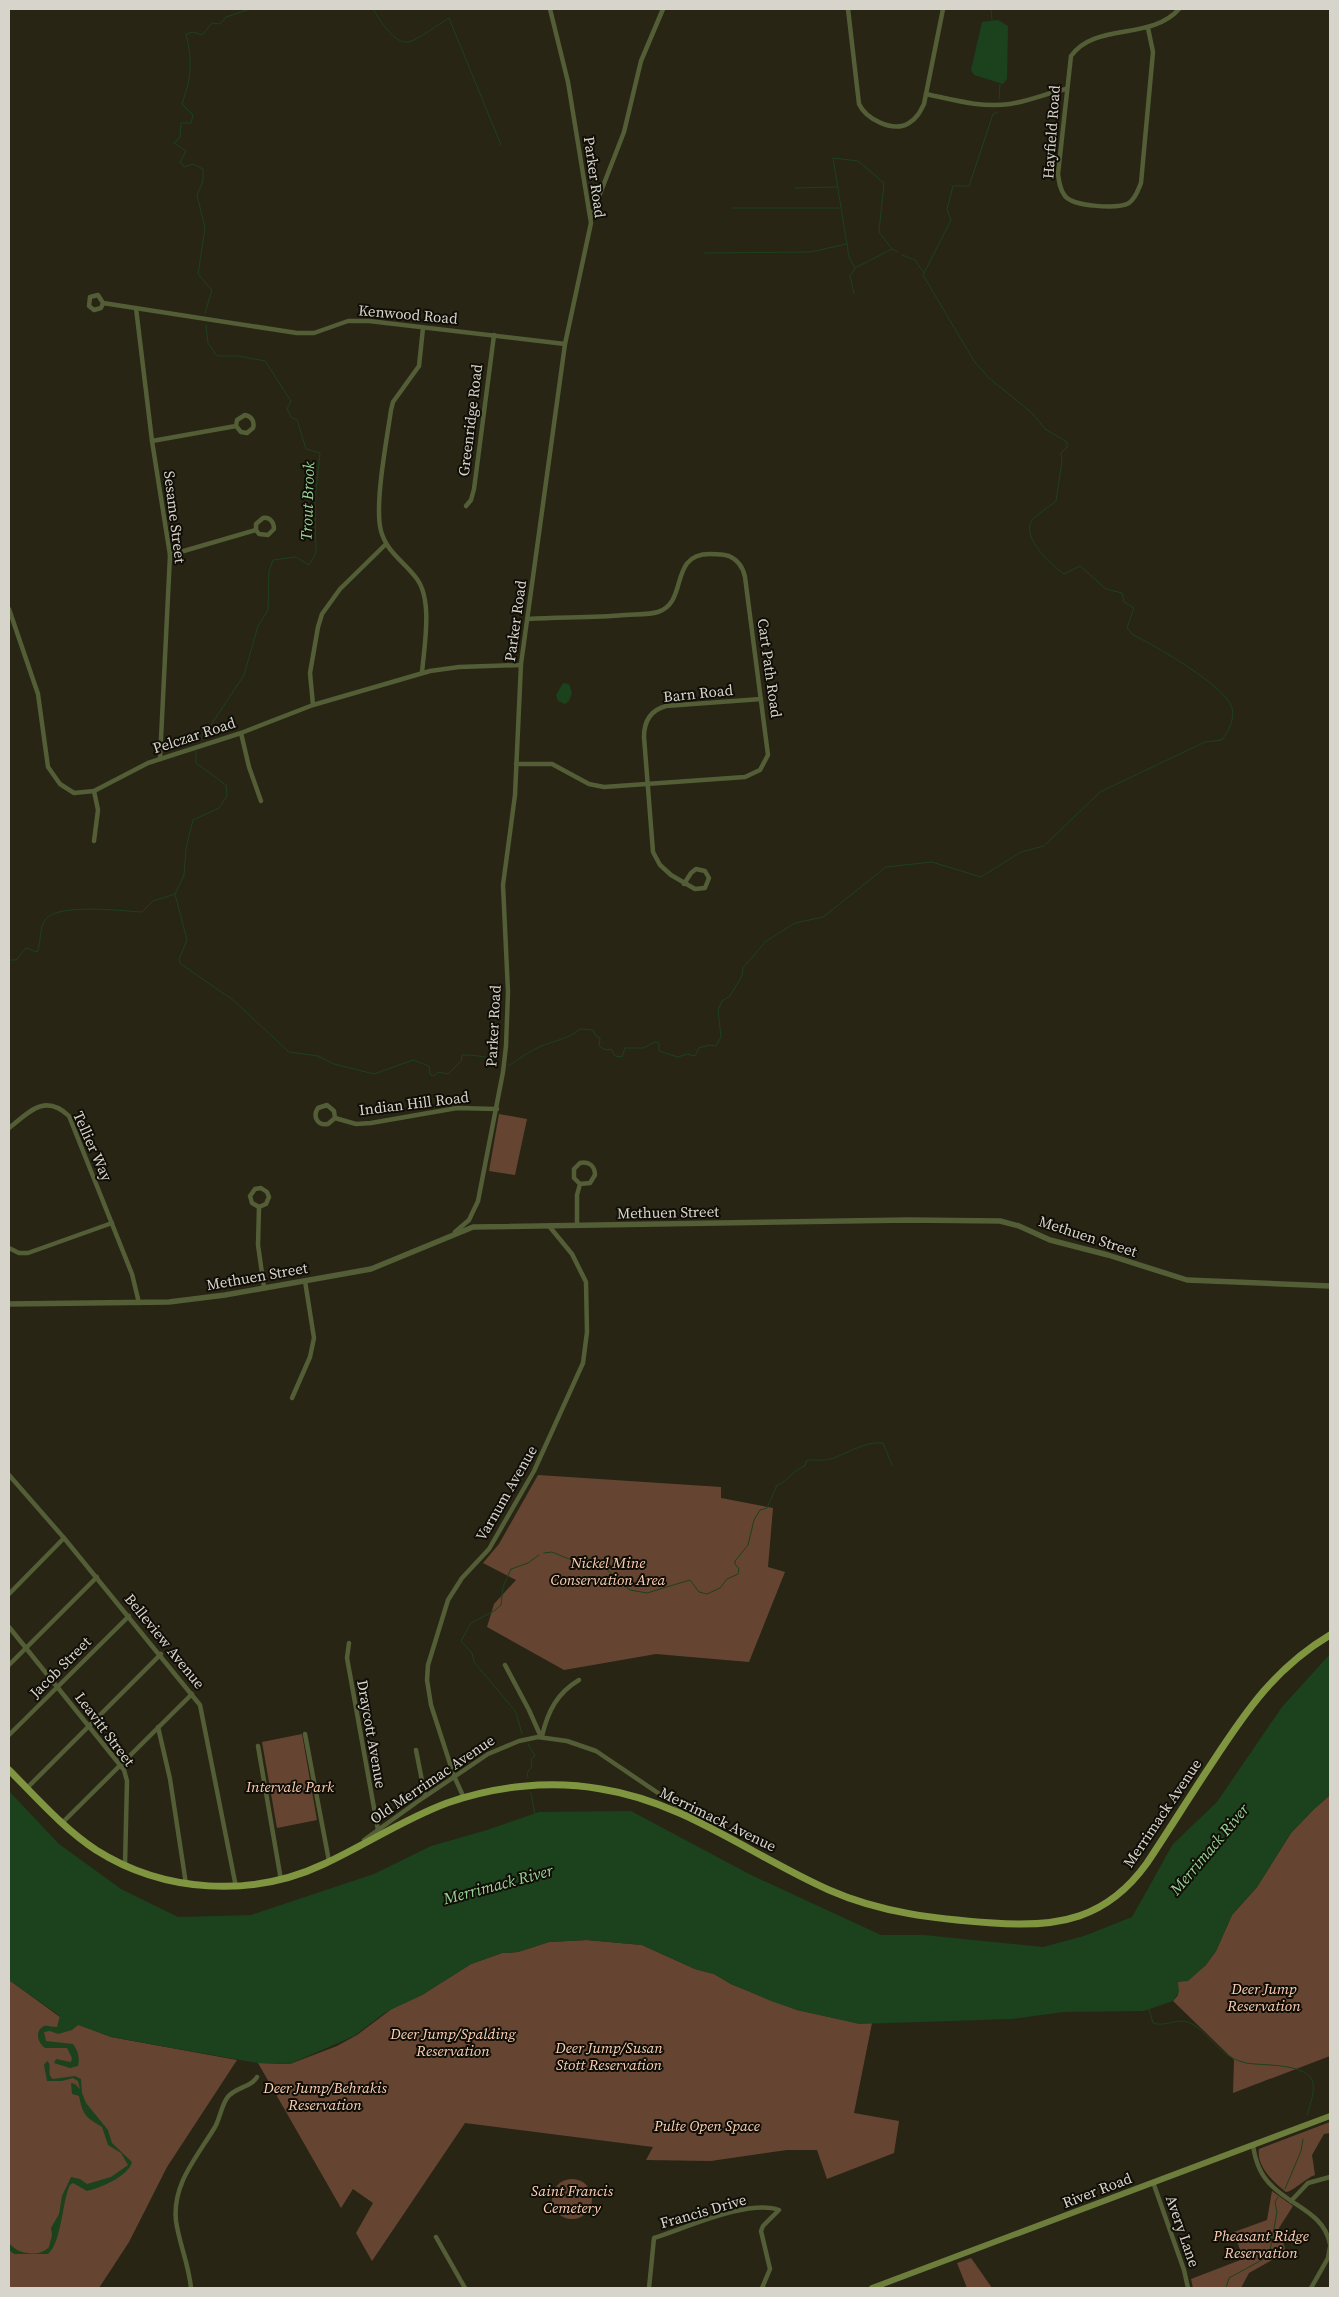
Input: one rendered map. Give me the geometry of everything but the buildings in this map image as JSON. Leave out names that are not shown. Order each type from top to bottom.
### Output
[{"type":"main road","name":"Merrimack Avenue","points":[[9,1770],[62,1823],[96,1850],[125,1866],[158,1878],[186,1884],[236,1886],[281,1880],[329,1861],[415,1817],[464,1798],[530,1786],[585,1786],[643,1798],[667,1806],[825,1888],[884,1910],[921,1917],[1022,1925],[1052,1923],[1073,1918],[1103,1905],[1130,1885],[1147,1863],[1250,1706],[1280,1672],[1311,1647],[1330,1635]]},
{"type":"main road","name":"River Road","points":[[872,2288],[887,2286],[1153,2182],[1330,2116]]},
{"type":"street","name":"Parker Road","points":[[454,1233],[465,1225],[475,1209],[497,1109],[503,1072],[507,1019],[503,885],[514,806],[521,665],[565,344],[590,218],[568,82],[550,9]]},
{"type":"street","points":[[590,218],[624,132],[641,61],[663,9]]},
{"type":"street","points":[[848,9],[859,104],[862,112],[886,124],[908,124],[920,112],[926,94],[943,9]]},
{"type":"street","name":"Hayfield Road","points":[[1148,28],[1153,52],[1141,183],[1137,195],[1129,203],[1119,205],[1081,205],[1072,202],[1062,192],[1058,174],[1071,56],[1077,48],[1094,39],[1148,28],[1172,17],[1179,9]]},
{"type":"street","points":[[926,94],[978,105],[993,105],[1015,103],[1066,89]]},
{"type":"street","name":"Kenwood Road","points":[[103,304],[297,334],[314,333],[348,321],[369,321],[565,344]]},
{"type":"street","name":"Sesame Street","points":[[136,308],[152,441],[170,555],[160,759]]},
{"type":"street","points":[[422,673],[424,594],[417,580],[396,558],[386,544],[381,533],[379,515],[391,410],[393,402],[419,366],[423,328]]},
{"type":"street","name":"Greenridge Road","points":[[466,506],[471,500],[474,488],[494,335]]},
{"type":"street","points":[[245,415],[254,422],[253,428],[246,433],[239,431],[236,426],[237,420],[245,415]]},
{"type":"street","points":[[152,441],[236,426]]},
{"type":"street","points":[[269,518],[273,523],[274,529],[268,535],[260,534],[256,530],[256,524],[260,519],[269,518]]},
{"type":"street","points":[[170,555],[256,530]]},
{"type":"street","points":[[313,705],[310,673],[322,614],[340,589],[386,544]]},
{"type":"street","name":"Cart Path Road","points":[[516,764],[558,766],[594,786],[740,778],[757,773],[765,763],[768,755],[744,573],[737,562],[726,555],[701,555],[690,560],[682,570],[673,600],[665,609],[657,612],[599,617],[528,618]]},
{"type":"street","name":"Pelczar Road","points":[[9,609],[38,694],[45,756],[50,772],[60,784],[70,791],[80,793],[94,791],[131,771],[160,759],[241,733],[313,705],[422,673],[444,668],[521,665]]},
{"type":"street","name":"Barn Road","points":[[648,784],[644,732],[648,718],[656,710],[672,706],[761,699]]},
{"type":"street","points":[[241,733],[249,767],[261,801]]},
{"type":"street","points":[[648,784],[650,834],[654,852],[663,868],[684,884],[701,890],[708,884],[708,876],[704,871],[696,869],[684,884]]},
{"type":"street","points":[[94,791],[98,810],[94,841]]},
{"type":"street","name":"Tellier Way","points":[[9,1128],[40,1106],[52,1105],[63,1110],[73,1124],[135,1283],[139,1303]]},
{"type":"street","name":"Indian Hill Road","points":[[327,1105],[333,1109],[335,1118],[328,1124],[322,1124],[316,1120],[315,1114],[318,1108],[327,1105]]},
{"type":"street","name":"Indian Hill Road","points":[[335,1118],[356,1124],[457,1108],[497,1109]]},
{"type":"street","points":[[588,1163],[593,1167],[595,1177],[588,1184],[580,1184],[574,1178],[574,1169],[578,1164],[588,1163]]},
{"type":"street","points":[[577,1225],[577,1195],[580,1184]]},
{"type":"street","points":[[261,1188],[267,1192],[269,1199],[266,1204],[259,1207],[252,1203],[250,1196],[253,1190],[261,1188]]},
{"type":"street","points":[[259,1207],[258,1245],[264,1287]]},
{"type":"street","name":"Methuen Street","points":[[9,1304],[185,1301],[372,1269],[454,1233],[481,1226],[989,1220],[1013,1224],[1050,1240],[1108,1255],[1187,1280],[1330,1286]]},
{"type":"street","points":[[9,1248],[19,1253],[28,1253],[112,1224]]},
{"type":"street","name":"Varnum Avenue","points":[[464,1798],[454,1776],[431,1705],[427,1680],[428,1665],[448,1600],[462,1578],[489,1549],[534,1471],[576,1384],[584,1355],[588,1306],[586,1282],[572,1254],[549,1226]]},
{"type":"street","points":[[292,1398],[310,1358],[314,1338],[305,1281]]},
{"type":"street","name":"Belleview Avenue","points":[[9,1475],[97,1576],[200,1705],[236,1886]]},
{"type":"street","points":[[9,1594],[64,1538]]},
{"type":"street","points":[[9,1665],[97,1576]]},
{"type":"street","name":"Jacob Street","points":[[9,1735],[129,1616]]},
{"type":"street","name":"Leavitt Street","points":[[9,1627],[124,1770],[127,1782],[125,1866]]},
{"type":"street","name":"Draycott Avenue","points":[[349,1643],[346,1658],[378,1830]]},
{"type":"street","points":[[27,1788],[161,1654]]},
{"type":"street","points":[[505,1665],[529,1710],[541,1738]]},
{"type":"street","points":[[541,1738],[545,1723],[556,1699],[561,1692],[579,1680]]},
{"type":"street","points":[[62,1823],[192,1694]]},
{"type":"street","points":[[158,1727],[171,1788],[186,1884]]},
{"type":"street","points":[[305,1734],[329,1861]]},
{"type":"street","name":"Old Merrimac Avenue","points":[[356,1848],[454,1776],[504,1746],[519,1741],[541,1738],[567,1741],[596,1751],[710,1828]]},
{"type":"street","points":[[258,1746],[281,1880]]},
{"type":"street","points":[[416,1750],[425,1796]]},
{"type":"street","points":[[191,2288],[176,2221],[176,2197],[189,2166],[216,2125],[227,2098],[233,2092],[255,2081],[257,2077]]},
{"type":"street","points":[[1253,2145],[1258,2166],[1267,2181],[1322,2223],[1330,2246],[1329,2259],[1311,2288]]},
{"type":"street","points":[[1291,2201],[1308,2183],[1330,2177]]},
{"type":"street","name":"Avery Lane","points":[[1153,2182],[1184,2270],[1188,2288]]},
{"type":"street","name":"Francis Drive","points":[[649,2288],[654,2238],[736,2212],[769,2207],[779,2210],[762,2226],[761,2231],[770,2270],[762,2288]]},
{"type":"street","points":[[436,2237],[465,2288]]},
{"type":"green space","points":[[499,1114],[527,1119],[515,1175],[489,1171]]},
{"type":"green space","name":"Nickel Mine Conservation Area","points":[[538,1475],[721,1487],[721,1498],[773,1508],[768,1567],[785,1572],[749,1662],[656,1654],[564,1670],[487,1627],[494,1604],[516,1580],[483,1563],[499,1544]]},
{"type":"green space","name":"Intervale Park","points":[[302,1734],[317,1820],[277,1828],[262,1742]]},
{"type":"green space","name":"Deer Jump Reservation","points":[[1330,1795],[1330,2056],[1233,2093],[1234,2060],[1173,2001],[1178,1995],[1177,1983],[1205,1966],[1216,1951],[1232,1915],[1257,1887],[1291,1833]]},
{"type":"green space","points":[[587,1940],[642,1945],[695,1969],[714,1974],[731,1984],[797,2010],[858,2023],[872,2023],[854,2113],[899,2121],[894,2153],[827,2179],[817,2150],[787,2150],[711,2161],[646,2160],[653,2147],[465,2123],[372,2261],[356,2233],[373,2203],[353,2189],[341,2208],[258,2063],[290,2064],[337,2046],[357,2035],[393,2008],[422,1995],[471,1964],[502,1953],[518,1952],[549,1942]]},
{"type":"green space","points":[[9,1980],[60,2017],[111,2037],[237,2060],[167,2167],[129,2242],[99,2288],[9,2288]]},
{"type":"green space","name":"Pheasant Ridge Reservation","points":[[1330,2122],[1330,2133],[1324,2134],[1312,2155],[1315,2175],[1286,2192],[1271,2179],[1263,2168],[1260,2162],[1259,2149]]},
{"type":"green space","name":"Saint Francis Cemetery","points":[[576,2179],[583,2182],[589,2188],[592,2199],[591,2207],[583,2216],[576,2219],[568,2219],[561,2216],[553,2207],[552,2195],[555,2188],[564,2180]]},
{"type":"green space","name":"Pheasant Ridge Reservation","points":[[1272,2191],[1293,2206],[1279,2228],[1286,2252],[1249,2273],[1241,2288],[1193,2288],[1191,2279],[1243,2259],[1234,2232],[1267,2220]]},
{"type":"green space","points":[[971,2258],[992,2288],[967,2288],[957,2263]]},
{"type":"water","points":[[998,20],[1008,26],[1007,79],[1003,84],[974,75],[971,70],[982,22]]},
{"type":"water","points":[[563,683],[569,684],[572,693],[569,701],[565,704],[558,701],[556,695]]},
{"type":"water","name":"Merrimack River","points":[[1330,1654],[1330,1795],[1291,1833],[1257,1887],[1232,1915],[1216,1951],[1205,1966],[1188,1981],[1178,1982],[1179,1992],[1173,2001],[1144,2011],[1063,2012],[1012,2019],[859,2024],[797,2010],[771,2001],[731,1984],[714,1974],[695,1969],[642,1945],[587,1940],[549,1942],[518,1952],[502,1953],[471,1964],[422,1995],[386,2012],[354,2036],[290,2064],[258,2063],[111,2037],[78,2025],[72,2030],[58,2034],[50,2031],[44,2032],[46,2041],[73,2044],[78,2054],[79,2063],[78,2066],[70,2068],[54,2063],[56,2059],[71,2062],[72,2058],[67,2048],[45,2048],[40,2043],[38,2037],[39,2031],[44,2026],[57,2027],[60,2016],[9,1980],[9,1791],[59,1844],[121,1889],[178,1917],[251,1915],[374,1874],[431,1846],[487,1830],[539,1812],[631,1811],[751,1875],[881,1935],[924,1935],[1043,1947],[1084,1936],[1132,1917],[1173,1844],[1217,1802],[1282,1707]]},
{"type":"water","points":[[47,2061],[49,2063],[50,2075],[53,2079],[75,2076],[81,2079],[82,2093],[86,2103],[108,2130],[112,2143],[132,2162],[126,2172],[120,2177],[99,2187],[87,2191],[73,2183],[70,2185],[59,2231],[53,2248],[48,2254],[14,2254],[9,2250],[9,2243],[17,2250],[28,2253],[40,2253],[49,2247],[52,2235],[51,2228],[59,2214],[62,2196],[71,2177],[80,2179],[87,2184],[111,2177],[128,2165],[121,2153],[108,2145],[102,2127],[86,2115],[79,2096],[72,2094],[71,2083],[80,2089],[78,2081],[73,2078],[62,2081],[47,2081],[44,2065]]},
{"type":"waterway","name":"Trout Brook","points":[[205,313],[212,290],[198,274],[205,228],[197,195],[203,181],[203,169],[193,164],[184,167],[180,162],[186,151],[174,143],[180,137],[181,123],[191,123],[193,115],[182,104],[190,70],[190,53],[186,34],[193,32],[202,35],[212,23],[220,24],[226,17],[250,9]]},
{"type":"waterway","points":[[373,9],[392,35],[403,42],[417,38],[449,18],[501,145]]},
{"type":"waterway","points":[[991,9],[992,20]]},
{"type":"waterway","points":[[999,99],[1000,84]]},
{"type":"waterway","points":[[508,1066],[535,1049],[566,1038],[580,1029],[593,1030],[596,1036],[600,1038],[599,1046],[606,1050],[611,1049],[615,1056],[622,1057],[625,1048],[644,1048],[654,1042],[659,1043],[659,1051],[678,1057],[687,1054],[695,1056],[699,1048],[709,1045],[716,1046],[721,1037],[718,1010],[722,1001],[730,996],[742,976],[743,968],[766,941],[795,923],[823,917],[886,867],[932,862],[981,877],[1021,852],[1044,846],[1100,792],[1205,742],[1222,740],[1229,729],[1233,717],[1232,708],[1227,699],[1217,689],[1188,667],[1133,635],[1127,628],[1134,608],[1124,602],[1122,593],[1106,589],[1080,566],[1064,574],[1034,544],[1030,529],[1031,522],[1056,501],[1062,461],[1061,453],[1067,447],[1067,442],[1045,429],[1032,413],[989,378],[974,361],[923,275],[951,220],[947,209],[953,186],[969,186],[993,114],[998,112]]},
{"type":"waterway","points":[[855,268],[849,257],[833,158],[858,161],[884,183],[879,232],[892,249]]},
{"type":"waterway","points":[[795,188],[837,187]]},
{"type":"waterway","points":[[733,208],[839,208]]},
{"type":"waterway","points":[[704,253],[810,252],[847,244]]},
{"type":"waterway","points":[[854,294],[850,276],[855,268],[892,249],[898,252]]},
{"type":"waterway","points":[[902,255],[915,260],[924,273]]},
{"type":"waterway","name":"Trout Brook","points":[[201,740],[205,726],[209,728],[244,675],[258,626],[268,610],[269,571],[273,560],[296,557],[309,565],[316,553],[315,499],[320,453],[306,449],[297,420],[291,417],[287,409],[291,401],[265,361],[238,356],[217,356],[208,343],[206,325]]},
{"type":"waterway","name":"Trout Brook","points":[[9,960],[16,960],[26,948],[37,952],[44,923],[53,914],[77,909],[142,912],[153,901],[175,894],[184,875],[186,848],[193,820],[219,808],[227,796],[226,785],[196,763],[196,751]]},
{"type":"waterway","points":[[175,894],[187,940],[179,959],[181,964],[233,1000],[289,1052],[318,1056],[334,1064],[374,1074],[413,1060],[429,1066],[430,1074],[434,1076],[438,1072],[448,1074],[461,1061],[462,1055],[493,1059],[498,1065]]},
{"type":"waterway","points":[[544,1553],[552,1552],[569,1559],[582,1557],[597,1561],[630,1590],[647,1593],[690,1580],[699,1592],[707,1594],[720,1588],[727,1579],[738,1574],[739,1569],[735,1561],[748,1545],[754,1520],[760,1510],[767,1508],[777,1485],[805,1466],[807,1460],[831,1459],[864,1445],[883,1443],[892,1465]]},
{"type":"waterway","points":[[522,1734],[516,1712],[474,1662],[472,1653],[461,1641],[471,1623],[494,1611],[501,1605],[503,1587],[511,1569],[528,1563],[539,1555]]},
{"type":"waterway","points":[[528,1744],[535,1756],[531,1759],[532,1766],[527,1773],[528,1778]]},
{"type":"waterway","points":[[531,1793],[535,1815]]},
{"type":"waterway","points":[[1149,2009],[1153,2023],[1188,2022],[1201,2030],[1230,2057],[1237,2060],[1246,2063],[1290,2067],[1306,2073],[1313,2082],[1312,2096],[1307,2115]]},
{"type":"waterway","points":[[1285,2189],[1301,2151],[1303,2139]]},
{"type":"waterway","points":[[1226,2288],[1229,2278],[1269,2256],[1277,2212],[1275,2202],[1278,2197]]},
{"type":"park label","name":"Deer Jump/Spalding Reservation","points":[[453,2042]]},
{"type":"park label","name":"Deer Jump/Susan Stott Reservation","points":[[609,2056]]},
{"type":"park label","name":"Deer Jump/Behrakis Reservation","points":[[325,2096]]},
{"type":"park label","name":"Pulte Open Space","points":[[707,2125]]}]
